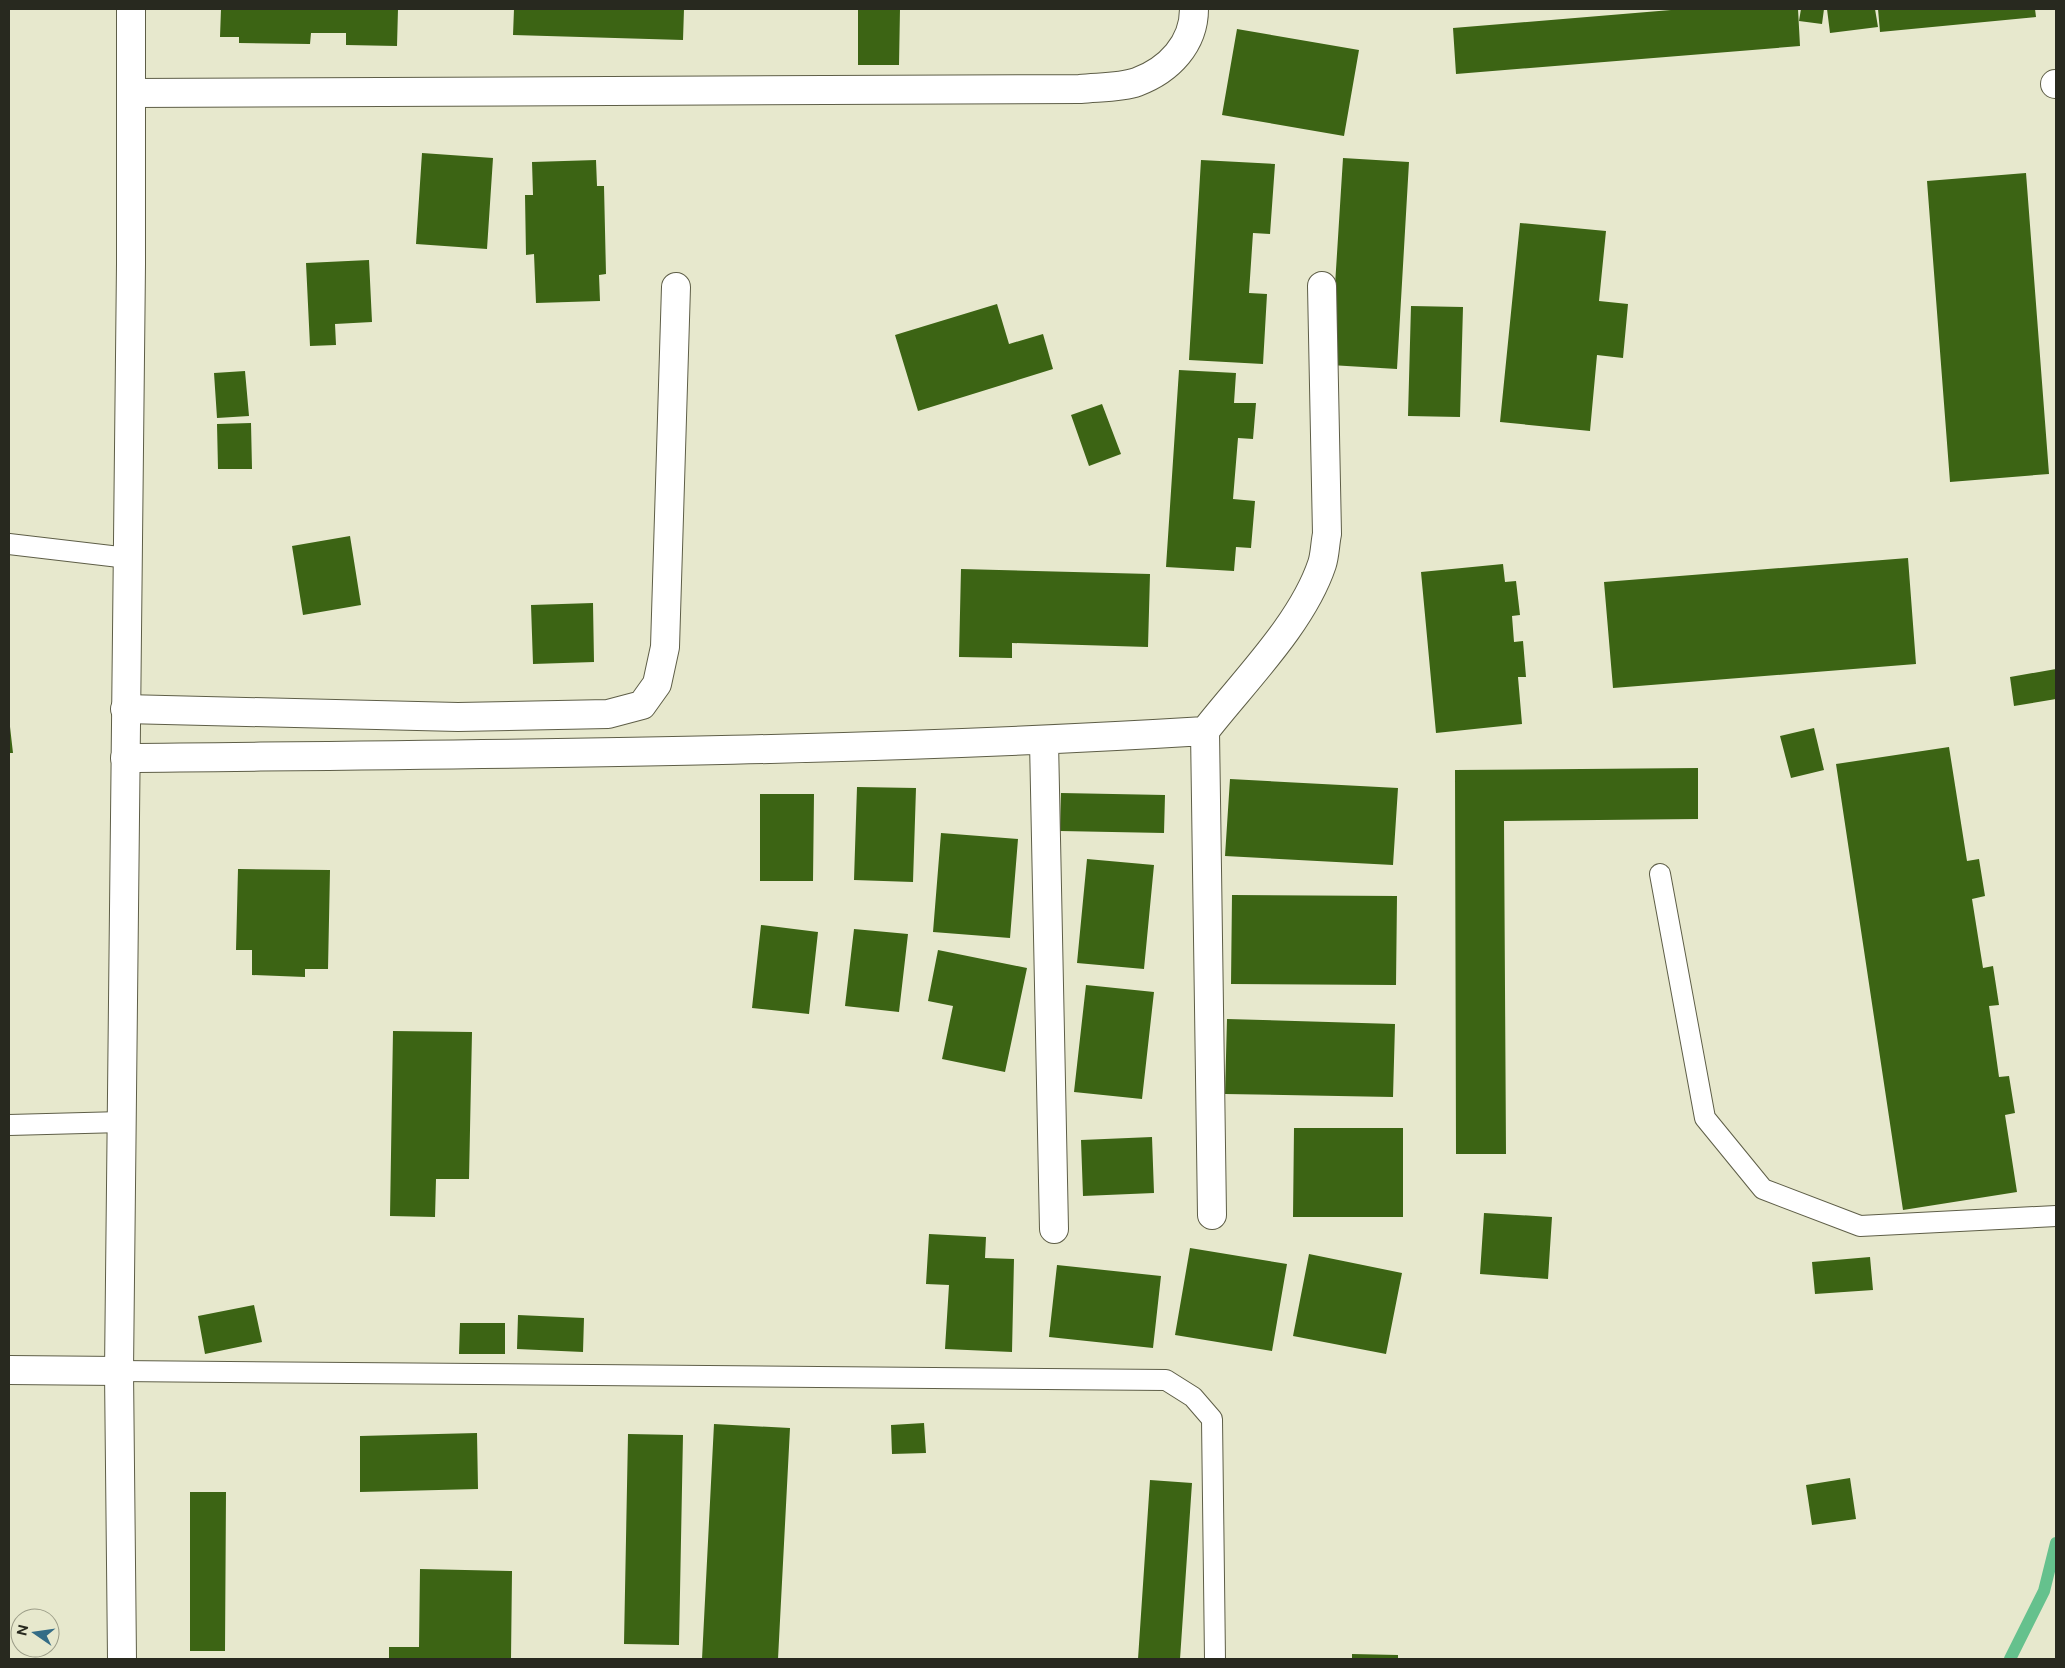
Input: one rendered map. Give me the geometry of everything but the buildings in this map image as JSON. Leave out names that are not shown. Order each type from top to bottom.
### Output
[{"type":"street","points":[[122,1659],[119,1372],[128,558],[131,9]]},
{"type":"street","points":[[132,94],[1080,89],[1136,82],[1169,64],[1188,42],[1194,9]]},
{"type":"street","points":[[1212,1215],[1205,731],[1288,626],[1307,596],[1322,564],[1327,534],[1322,286]]},
{"type":"street","points":[[126,709],[458,717],[608,714],[642,705],[657,684],[665,647],[676,287]]},
{"type":"street","points":[[125,758],[669,752],[1044,741],[1205,731]]},
{"type":"street","points":[[1044,741],[1054,1229]]},
{"type":"street","points":[[9,1370],[119,1372]]},
{"type":"lane","points":[[9,544],[128,558]]},
{"type":"lane","points":[[1660,874],[1705,1118],[1763,1189],[1860,1226],[2056,1216]]},
{"type":"lane","points":[[9,1125],[122,1122]]},
{"type":"lane","points":[[119,1372],[1166,1380],[1193,1397],[1212,1419],[1215,1659]]},
{"type":"waterway","points":[[2010,1659],[2044,1591],[2056,1543]]}]
